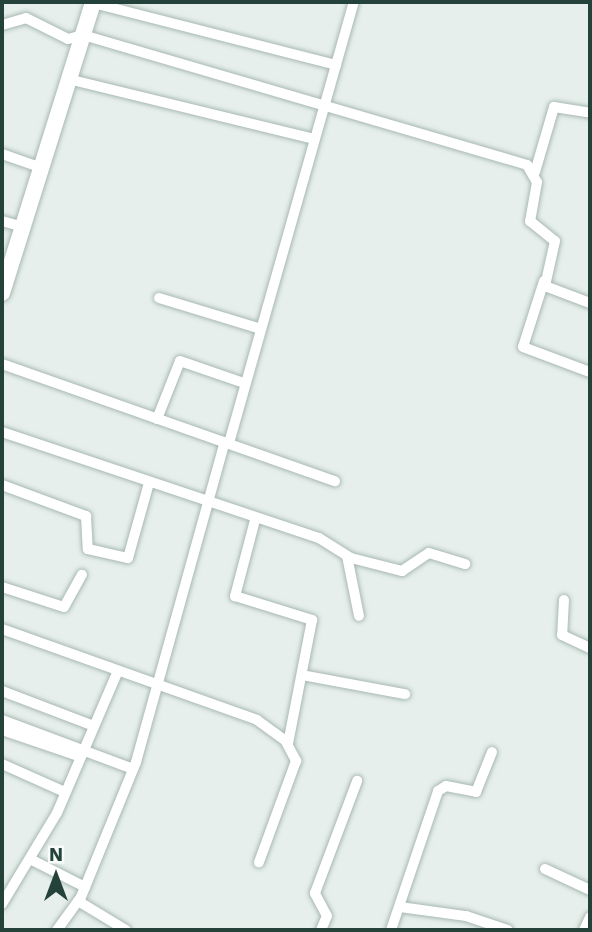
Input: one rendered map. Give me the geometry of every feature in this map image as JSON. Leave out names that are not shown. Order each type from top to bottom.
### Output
[{"type":"street","points":[[2,293],[93,2],[336,65]]},
{"type":"street","points":[[57,930],[85,887],[133,769],[161,690],[205,502],[227,442],[355,2]]},
{"type":"street","points":[[2,25],[26,18],[68,39],[83,35],[325,101],[535,172]]},
{"type":"street","points":[[68,79],[314,139]]},
{"type":"street","points":[[590,113],[554,107],[535,172],[530,221],[555,242],[523,347],[590,372]]},
{"type":"street","points":[[2,154],[42,168]]},
{"type":"street","points":[[2,221],[23,228]]},
{"type":"street","points":[[544,281],[557,295],[590,303]]},
{"type":"street","points":[[159,298],[258,328]]},
{"type":"street","points":[[157,419],[180,361],[244,383]]},
{"type":"street","points":[[2,364],[335,481]]},
{"type":"street","points":[[2,432],[255,520],[319,538],[347,556],[402,571],[429,553],[465,564]]},
{"type":"street","points":[[2,485],[86,516],[88,549],[128,558],[135,550],[149,483]]},
{"type":"street","points":[[255,520],[235,596],[312,620],[288,743]]},
{"type":"street","points":[[347,556],[359,616]]},
{"type":"street","points":[[2,587],[64,607],[82,575]]},
{"type":"street","points":[[564,600],[562,635],[590,648]]},
{"type":"street","points":[[2,629],[161,690],[257,720],[288,743],[296,752],[294,770],[259,862]]},
{"type":"street","points":[[2,904],[30,859],[65,792],[117,673]]},
{"type":"street","points":[[302,675],[405,694]]},
{"type":"street","points":[[2,691],[94,726]]},
{"type":"street","points":[[2,720],[82,753]]},
{"type":"street","points":[[2,730],[133,769]]},
{"type":"street","points":[[391,930],[438,791],[446,786],[476,792],[492,752]]},
{"type":"street","points":[[2,764],[65,792]]},
{"type":"street","points":[[321,930],[327,916],[315,893],[356,780]]},
{"type":"street","points":[[30,859],[85,887]]},
{"type":"street","points":[[545,869],[590,890]]},
{"type":"street","points":[[78,901],[126,930]]},
{"type":"street","points":[[400,907],[466,916],[508,930]]},
{"type":"street","points":[[584,930],[590,917]]}]
